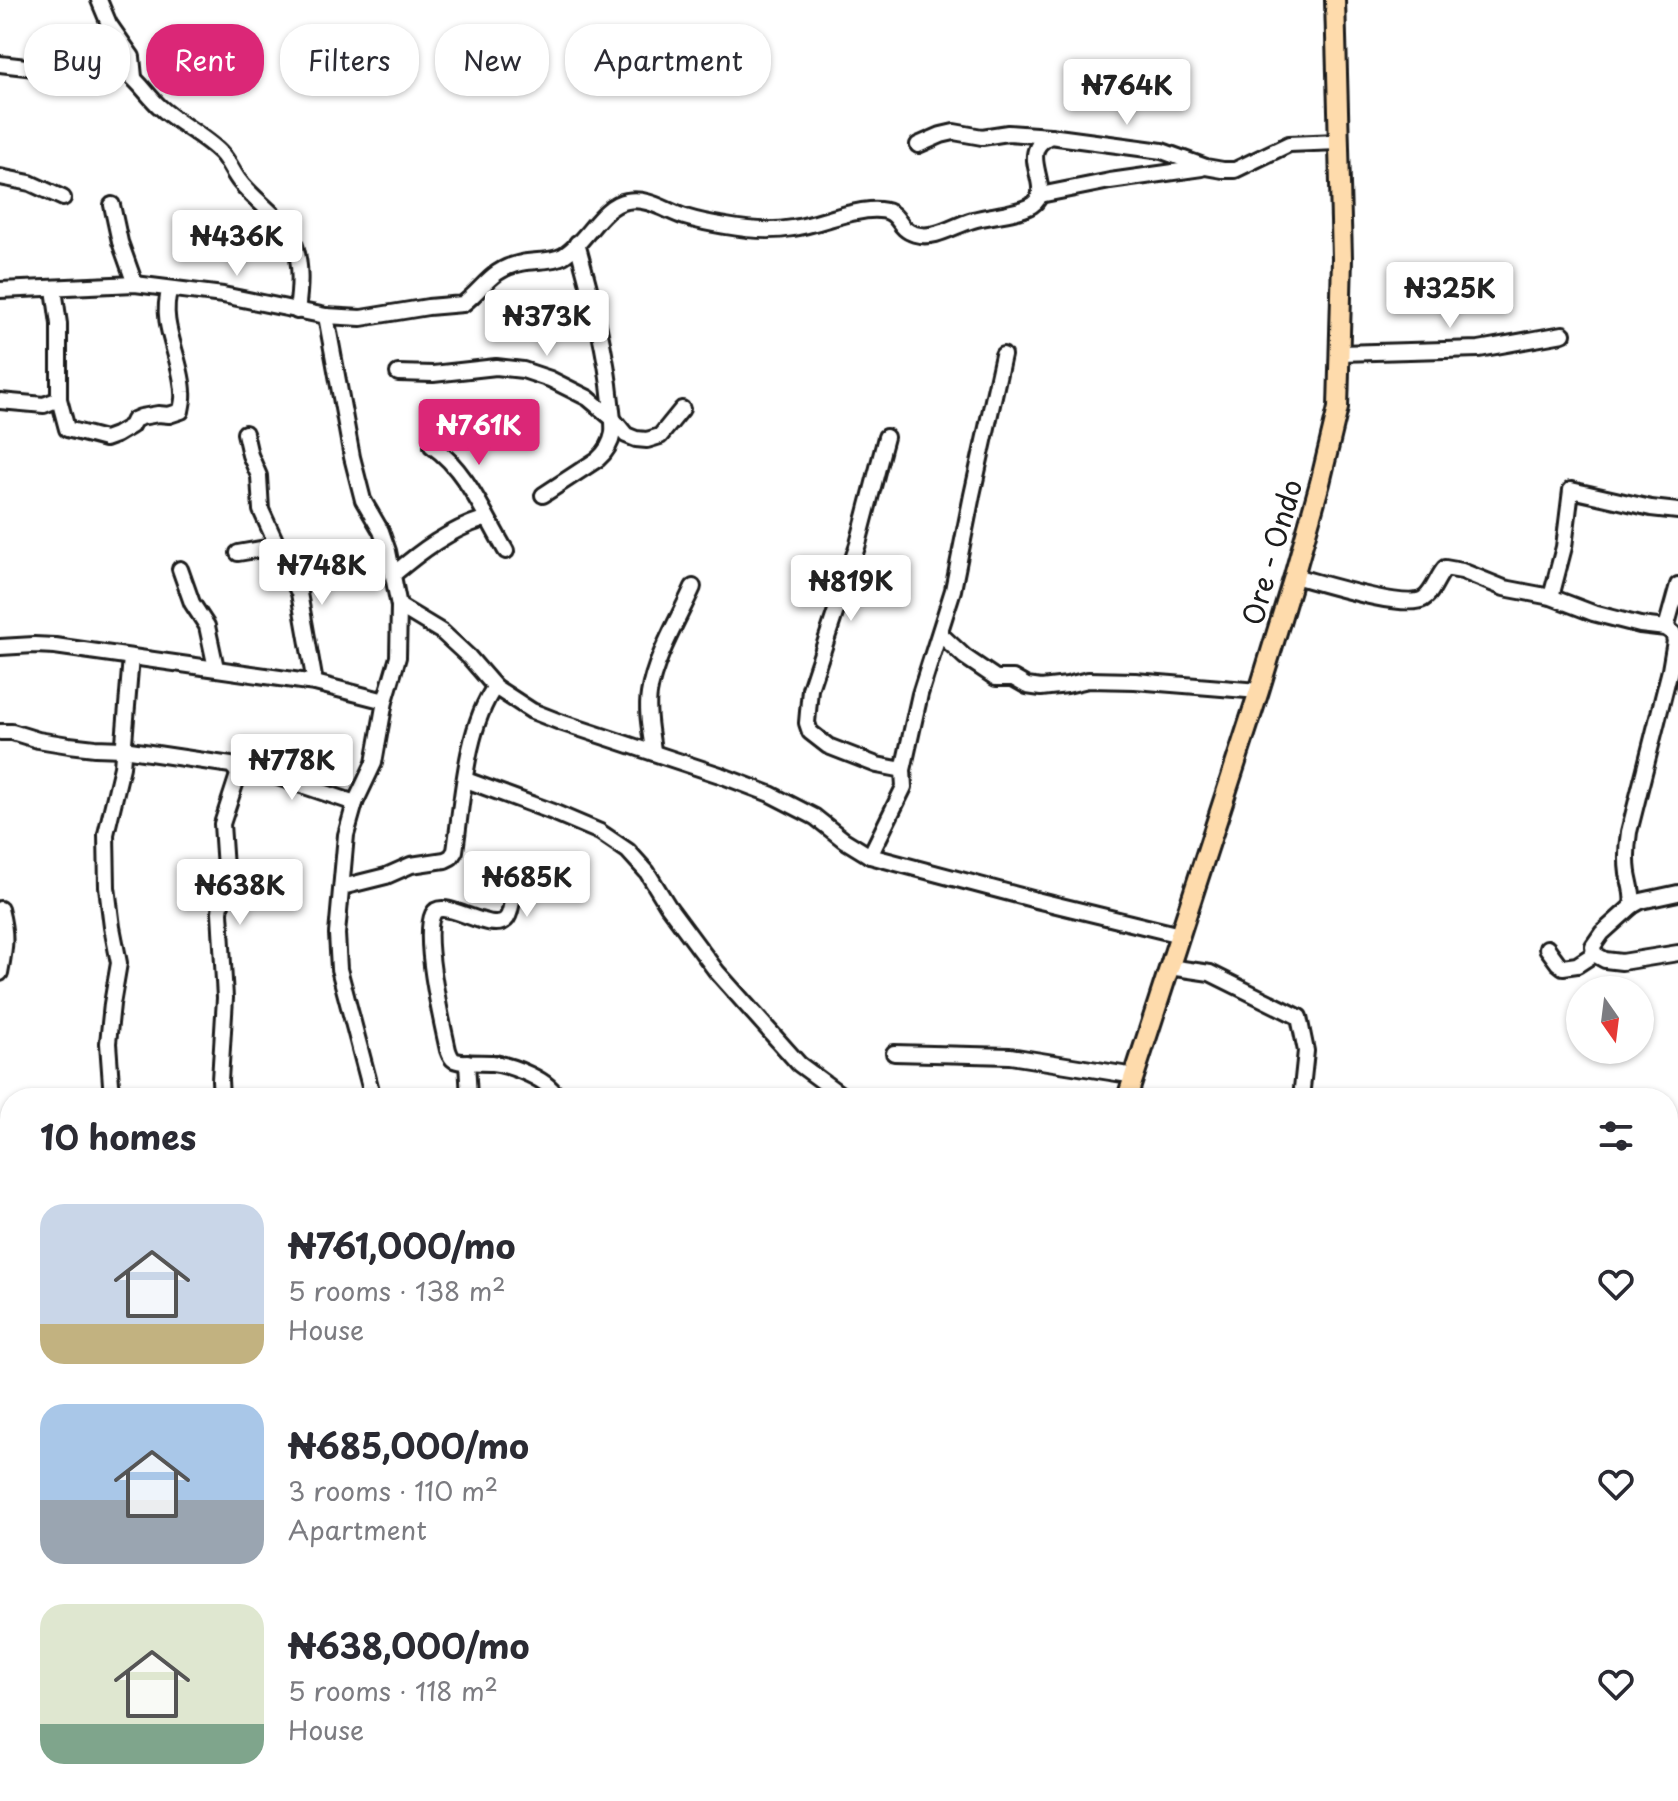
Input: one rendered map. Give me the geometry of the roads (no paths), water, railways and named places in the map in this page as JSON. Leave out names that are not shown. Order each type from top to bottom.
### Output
[{"type":"main road","name":"Ore - Ondo","points":[[1131,1088],[1259,691],[1294,576],[1338,408],[1342,258],[1335,0]]},
{"type":"street","points":[[99,0],[109,24],[132,57],[134,77]]},
{"type":"street","points":[[0,64],[95,75],[126,72],[134,77],[160,107],[220,152],[238,181],[292,239],[300,270],[297,311]]},
{"type":"street","points":[[918,145],[954,132],[982,137],[1008,133],[1050,136],[1162,151],[1206,167],[1235,170],[1289,144],[1338,142]]},
{"type":"street","points":[[0,290],[135,284],[223,295],[326,316],[361,318],[463,304],[499,271],[520,263],[564,256],[614,205],[626,201],[638,200],[684,217],[753,230],[793,228],[849,212],[887,210],[914,234],[943,232],[971,220],[1031,206],[1040,195],[1035,154],[1038,145],[1050,136]]},
{"type":"street","points":[[1040,195],[1206,167]]},
{"type":"street","points":[[0,177],[30,183],[63,198]]},
{"type":"street","points":[[112,205],[120,242],[135,284]]},
{"type":"street","points":[[543,495],[605,453],[613,430],[609,378],[577,243]]},
{"type":"street","points":[[54,289],[59,324],[59,399],[67,429],[105,439],[131,426],[134,420],[141,417],[181,411],[184,393],[166,308],[170,289]]},
{"type":"street","points":[[326,316],[352,457],[363,500],[381,531],[394,574],[399,606],[398,657],[385,701],[374,763],[355,803],[346,835],[337,934],[339,969],[370,1088]]},
{"type":"street","points":[[1340,353],[1479,349],[1563,334]]},
{"type":"street","points":[[870,856],[904,787],[903,770],[920,694],[953,590],[1003,355]]},
{"type":"street","points":[[398,373],[433,374],[496,367],[523,370],[550,379],[588,398],[626,435],[636,439],[660,436],[682,409]]},
{"type":"street","points":[[0,401],[44,405],[59,399]]},
{"type":"street","points":[[245,433],[259,476],[261,510],[299,593],[315,683]]},
{"type":"street","points":[[886,437],[858,544],[810,689],[807,723],[810,732],[828,746],[877,765],[903,770]]},
{"type":"street","points":[[432,446],[445,455],[466,481],[506,551]]},
{"type":"street","points":[[1551,597],[1564,547],[1571,490],[1678,511]]},
{"type":"street","points":[[394,574],[437,540],[473,522],[488,521]]},
{"type":"street","points":[[238,553],[278,546]]},
{"type":"street","points":[[1294,576],[1395,601],[1420,601],[1445,568],[1462,571],[1504,588],[1551,597],[1593,613],[1666,628],[1673,633],[1675,641],[1670,670],[1629,832],[1627,850],[1632,906]]},
{"type":"street","points":[[180,569],[192,603],[207,626],[216,668]]},
{"type":"street","points":[[1666,628],[1678,585]]},
{"type":"street","points":[[653,751],[649,693],[655,672],[693,587]]},
{"type":"street","points":[[399,606],[442,632],[495,687],[532,711],[770,794],[815,817],[870,856],[1180,935]]},
{"type":"street","points":[[940,634],[965,657],[996,678],[1013,678],[1027,686],[1041,688],[1088,680],[1135,681],[1259,691]]},
{"type":"street","points":[[0,647],[55,646],[216,668],[315,683],[385,701]]},
{"type":"street","points":[[111,1088],[108,1043],[119,963],[107,887],[106,834],[122,767],[131,657]]},
{"type":"street","points":[[342,887],[386,876],[411,865],[451,857],[455,851],[472,746],[482,711],[495,687]]},
{"type":"street","points":[[0,732],[82,747],[123,749],[231,765],[236,770],[238,775],[222,824],[225,860],[220,912],[225,998],[220,1088]]},
{"type":"street","points":[[236,770],[272,775],[355,803]]},
{"type":"street","points":[[466,780],[600,832],[628,851],[647,872],[717,972],[799,1064],[831,1088]]},
{"type":"street","points":[[1594,954],[1593,946],[1602,933],[1632,906],[1678,893]]},
{"type":"street","points":[[513,894],[508,917],[503,922],[466,916],[444,908],[433,914],[430,935],[432,962],[448,1050],[452,1059],[458,1062],[513,1068],[551,1088]]},
{"type":"street","points":[[0,909],[6,931],[0,973]]},
{"type":"street","points":[[1547,948],[1563,967],[1577,965],[1594,954]]},
{"type":"street","points":[[1594,954],[1605,960],[1622,962],[1678,953]]},
{"type":"street","points":[[1169,967],[1210,973],[1299,1017],[1306,1051],[1302,1088]]},
{"type":"street","points":[[894,1053],[1010,1056],[1135,1076]]},
{"type":"street","points":[[467,1062],[468,1088]]}]
